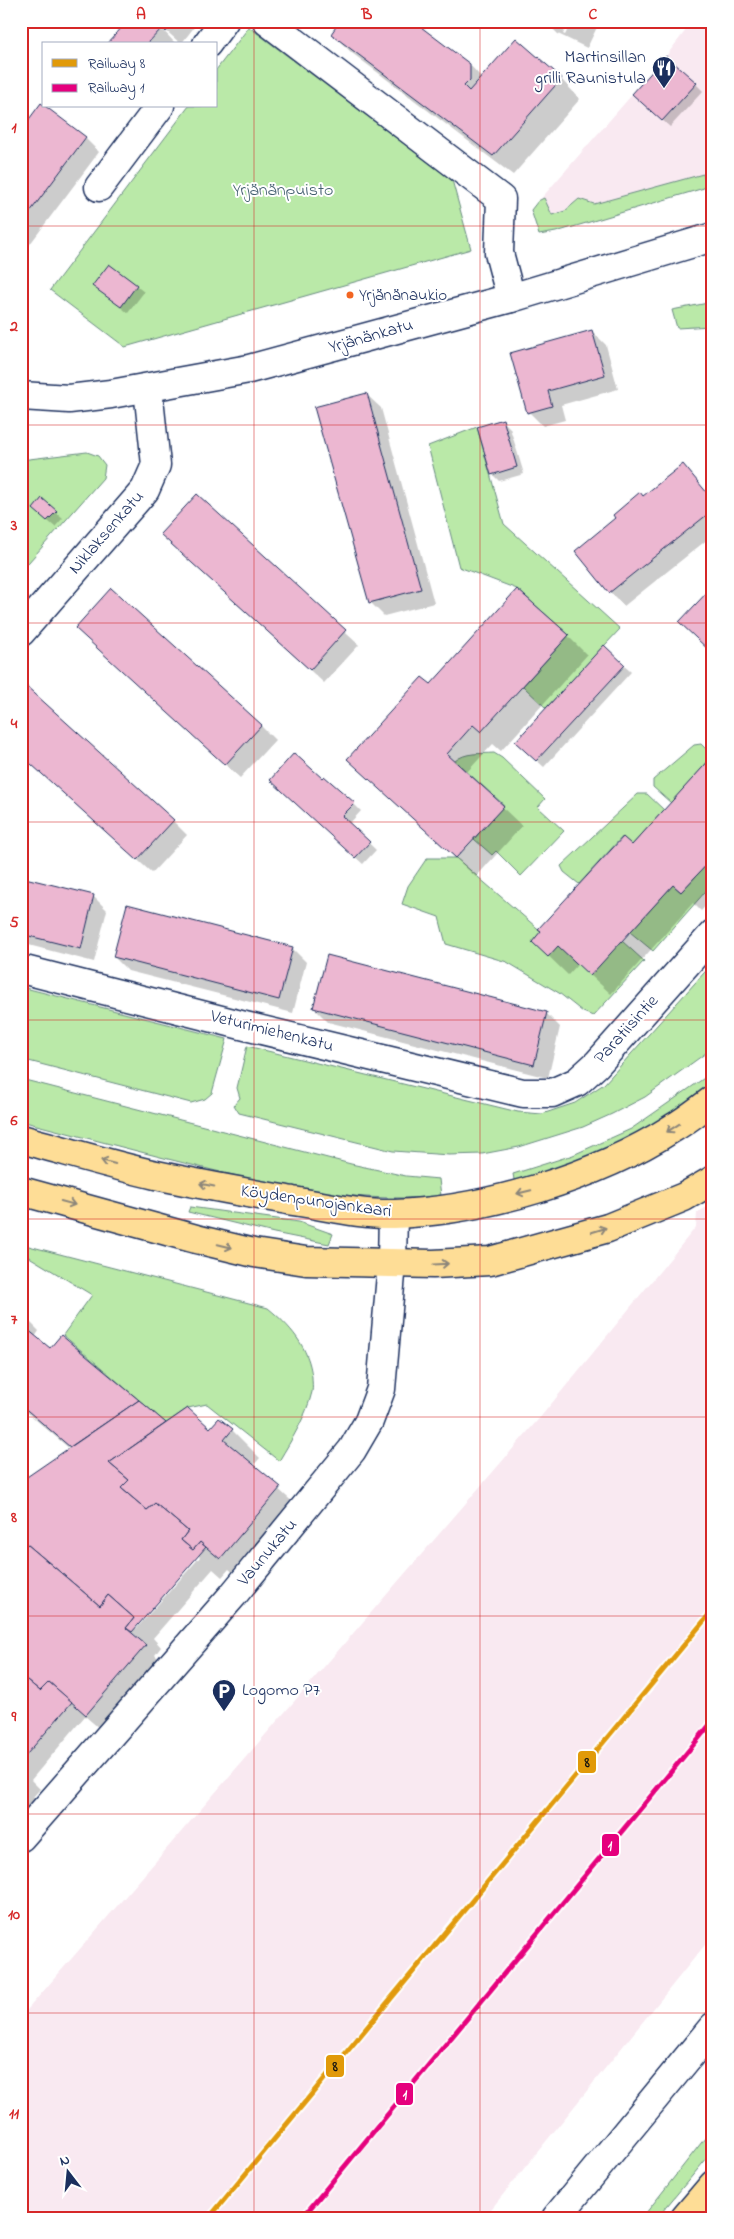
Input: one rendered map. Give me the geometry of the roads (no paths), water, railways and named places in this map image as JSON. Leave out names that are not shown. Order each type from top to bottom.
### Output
[{"type":"main road","name":"Köydenpunojankaari","points":[[21,1139],[164,1177],[353,1211],[393,1214],[438,1210],[482,1202],[531,1191],[572,1177],[628,1153],[673,1128],[713,1100]]},
{"type":"main road","points":[[21,1191],[254,1253],[306,1261],[433,1264],[490,1261],[608,1228],[684,1197],[713,1180]]},
{"type":"main road","points":[[685,2218],[713,2185]]},
{"type":"street","points":[[208,42],[224,21]]},
{"type":"street","points":[[281,26],[501,199],[499,253],[511,298]]},
{"type":"street","points":[[99,187],[158,108]]},
{"type":"street","name":"Yrjänänkatu","points":[[21,396],[69,399],[148,389],[250,369],[511,298],[713,237]]},
{"type":"street","name":"Niklaksenkatu","points":[[21,632],[151,481],[156,465],[148,389]]},
{"type":"street","name":"Paratiisintie","points":[[523,1093],[552,1094],[576,1082],[597,1064],[713,934]]},
{"type":"street","name":"Veturimiehenkatu","points":[[21,969],[249,1027],[523,1093]]},
{"type":"street","name":"Vaunukatu","points":[[21,1837],[233,1594],[352,1450],[369,1421],[381,1389],[392,1264],[393,1214]]},
{"type":"street","points":[[556,2218],[713,2027]]},
{"type":"rail line","name":"8","points":[[209,2218],[713,1610]]},
{"type":"rail line","name":"1","points":[[302,2218],[713,1721]]},
{"type":"place","name":"Martinsillan grilli Raunistula","points":[[664,89]]},
{"type":"place","name":"Yrjänänaukio","points":[[350,295]]},
{"type":"place","name":"Logomo P7","points":[[224,1712]]},
{"type":"park label","name":"Yrjänänpuisto","points":[[283,191]]}]
